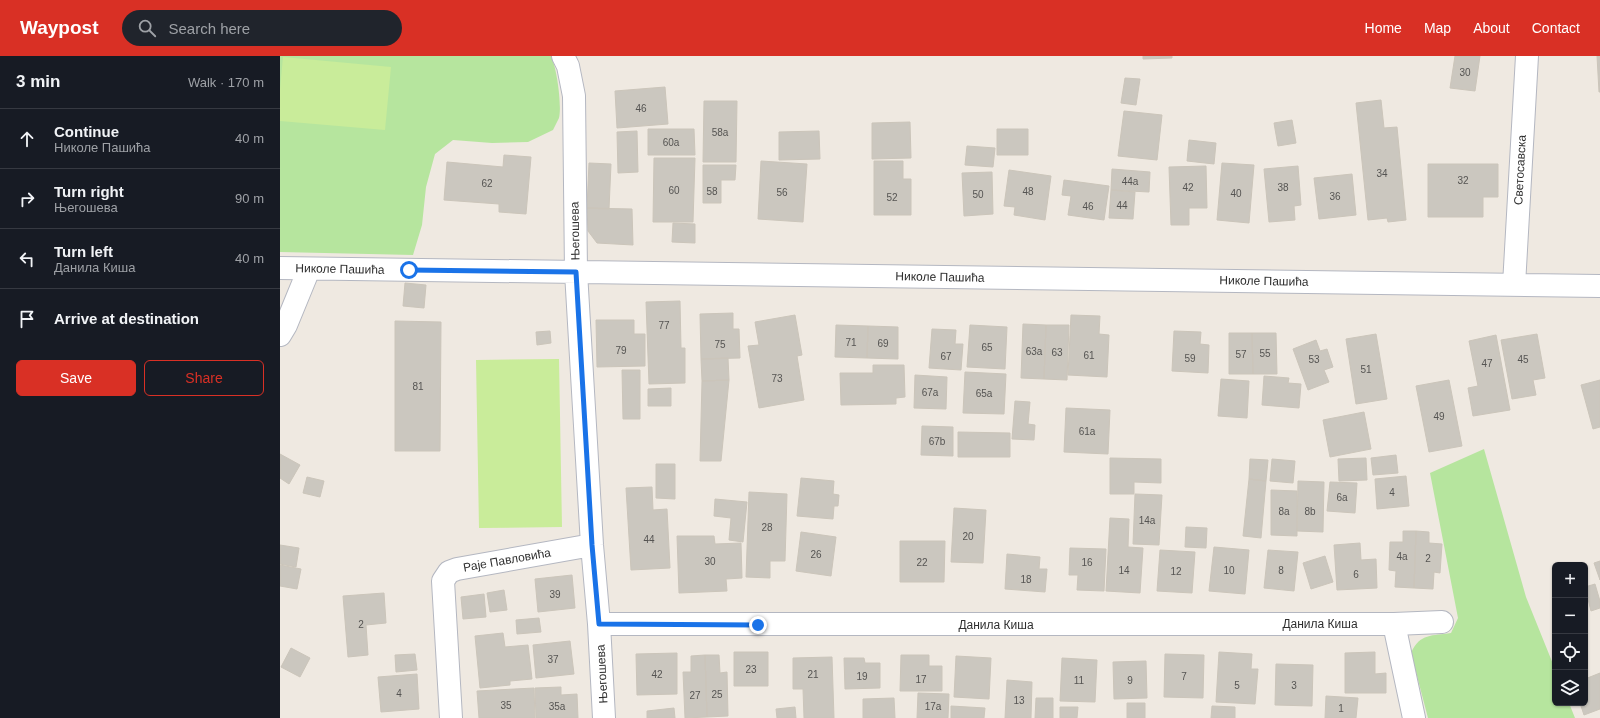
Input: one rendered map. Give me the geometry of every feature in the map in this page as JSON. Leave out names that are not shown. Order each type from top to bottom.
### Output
[{"type":"street","name":"Његошева","points":[[563,56],[568,66],[574,96],[576,272],[604,718]]},
{"type":"street","name":"Светосавска","points":[[1514,285],[1527,56]]},
{"type":"street","name":"Николе Пашића","points":[[280,268],[1600,286]]},
{"type":"street","points":[[280,335],[286,325],[309,269]]},
{"type":"street","name":"Раје Павловића","points":[[451,718],[443,581],[449,572],[457,569],[592,545]]},
{"type":"street","name":"Данила Киша","points":[[599,624],[1394,624],[1442,622]]},
{"type":"street","points":[[1394,624],[1414,718]]},
{"type":"green space","points":[[280,56],[551,56],[558,87],[560,105],[559,118],[553,130],[528,142],[492,143],[453,140],[435,154],[426,187],[422,225],[413,255],[280,252]]},
{"type":"green space","points":[[283,57],[391,67],[385,130],[280,121],[280,89]]},
{"type":"green space","points":[[559,359],[562,527],[479,528],[476,360]]},
{"type":"green space","points":[[1484,449],[1526,597],[1552,662],[1552,706],[1570,706],[1575,718],[1428,718],[1411,653],[1418,642],[1427,637],[1451,633],[1458,618],[1430,473]]},
{"type":"building","points":[[1143,56],[1172,56],[1172,58],[1143,59]]},
{"type":"building","points":[[1455,56],[1480,56],[1475,91],[1450,88]]},
{"type":"building","points":[[1597,56],[1600,56],[1600,92],[1599,92]]},
{"type":"building","points":[[1125,78],[1140,79],[1136,105],[1121,103]]},
{"type":"building","points":[[665,87],[668,124],[617,128],[615,91]]},
{"type":"building","points":[[1381,100],[1384,128],[1397,127],[1406,220],[1388,222],[1387,218],[1368,220],[1356,103]]},
{"type":"building","points":[[704,101],[737,101],[736,162],[703,162]]},
{"type":"building","points":[[1124,111],[1162,115],[1157,160],[1118,156]]},
{"type":"building","points":[[1292,120],[1296,143],[1278,146],[1274,123]]},
{"type":"building","points":[[910,122],[911,158],[872,159],[872,123]]},
{"type":"building","points":[[648,129],[694,129],[695,155],[648,155]]},
{"type":"building","points":[[997,129],[1028,129],[1028,155],[997,155]]},
{"type":"building","points":[[637,131],[638,172],[618,173],[617,132]]},
{"type":"building","points":[[819,131],[820,159],[779,160],[779,132]]},
{"type":"building","points":[[1189,140],[1216,143],[1214,164],[1187,161]]},
{"type":"building","points":[[967,146],[995,148],[993,167],[965,165]]},
{"type":"building","points":[[504,155],[531,157],[526,214],[499,212],[499,204],[444,200],[447,162],[503,167]]},
{"type":"building","points":[[654,158],[695,158],[693,222],[653,222]]},
{"type":"building","points":[[761,161],[807,164],[803,222],[758,219]]},
{"type":"building","points":[[874,161],[903,161],[903,179],[911,179],[911,215],[874,215]]},
{"type":"building","points":[[589,163],[611,164],[609,209],[587,208]]},
{"type":"building","points":[[1222,163],[1254,165],[1249,223],[1217,220]]},
{"type":"building","points":[[1428,164],[1498,164],[1498,197],[1483,197],[1483,217],[1428,217]]},
{"type":"building","points":[[703,165],[736,165],[735,180],[721,180],[721,203],[703,203]]},
{"type":"building","points":[[1206,166],[1207,208],[1189,208],[1189,225],[1171,225],[1169,167]]},
{"type":"building","points":[[1298,166],[1301,205],[1294,206],[1295,220],[1269,222],[1264,169]]},
{"type":"building","points":[[1112,169],[1150,172],[1149,192],[1111,190]]},
{"type":"building","points":[[1009,170],[1051,176],[1045,220],[1014,215],[1015,207],[1004,206]]},
{"type":"building","points":[[992,172],[993,214],[964,216],[962,173]]},
{"type":"building","points":[[1352,174],[1356,215],[1319,219],[1314,178]]},
{"type":"building","points":[[1064,180],[1109,186],[1104,220],[1068,215],[1071,196],[1062,195]]},
{"type":"building","points":[[1111,190],[1135,192],[1133,219],[1109,218]]},
{"type":"building","points":[[587,208],[632,209],[633,245],[597,243],[588,231]]},
{"type":"building","points":[[673,223],[695,224],[695,243],[672,242]]},
{"type":"building","points":[[405,283],[426,285],[424,308],[403,306]]},
{"type":"building","points":[[680,301],[681,348],[685,348],[685,383],[649,384],[646,302]]},
{"type":"building","points":[[733,313],[733,329],[739,329],[740,358],[701,359],[700,314]]},
{"type":"building","points":[[795,315],[802,355],[797,356],[804,400],[759,408],[748,346],[759,345],[755,322]]},
{"type":"building","points":[[1071,315],[1100,316],[1099,334],[1109,335],[1107,377],[1068,375]]},
{"type":"building","points":[[596,320],[634,320],[634,334],[645,334],[645,366],[597,367]]},
{"type":"building","points":[[395,321],[441,322],[440,451],[395,451]]},
{"type":"building","points":[[1023,324],[1046,325],[1044,379],[1021,378]]},
{"type":"building","points":[[836,325],[868,326],[867,358],[835,357]]},
{"type":"building","points":[[970,325],[1007,327],[1005,369],[967,367]]},
{"type":"building","points":[[1046,325],[1069,325],[1067,380],[1044,379]]},
{"type":"building","points":[[868,326],[898,327],[898,359],[867,358]]},
{"type":"building","points":[[932,329],[956,330],[955,344],[963,344],[961,370],[929,368]]},
{"type":"building","points":[[550,331],[551,343],[537,345],[536,332]]},
{"type":"building","points":[[1174,331],[1201,332],[1200,344],[1209,345],[1208,373],[1172,371]]},
{"type":"building","points":[[1229,333],[1252,333],[1253,374],[1229,374]]},
{"type":"building","points":[[1252,333],[1276,333],[1277,374],[1253,374]]},
{"type":"building","points":[[1376,334],[1387,399],[1356,404],[1346,339]]},
{"type":"building","points":[[1537,334],[1545,378],[1533,380],[1536,395],[1512,399],[1501,340]]},
{"type":"building","points":[[1496,335],[1510,410],[1473,416],[1468,388],[1478,386],[1469,341]]},
{"type":"building","points":[[1316,340],[1320,351],[1327,349],[1333,367],[1324,370],[1329,382],[1308,390],[1293,349]]},
{"type":"building","points":[[728,358],[729,380],[702,381],[701,359]]},
{"type":"building","points":[[873,365],[904,365],[905,397],[896,398],[896,404],[841,405],[840,373],[873,373]]},
{"type":"building","points":[[622,370],[640,370],[640,419],[623,419]]},
{"type":"building","points":[[965,372],[1006,374],[1004,414],[963,413]]},
{"type":"building","points":[[915,375],[947,377],[946,409],[914,408]]},
{"type":"building","points":[[1264,376],[1289,378],[1288,383],[1301,384],[1299,408],[1262,405]]},
{"type":"building","points":[[1221,379],[1249,381],[1247,418],[1218,416]]},
{"type":"building","points":[[729,380],[721,461],[700,461],[702,381]]},
{"type":"building","points":[[1449,380],[1462,446],[1429,452],[1416,386]]},
{"type":"building","points":[[1600,380],[1600,427],[1593,429],[1581,385]]},
{"type":"building","points":[[671,388],[671,406],[648,406],[648,389]]},
{"type":"building","points":[[1015,401],[1030,402],[1028,424],[1035,425],[1034,440],[1012,439]]},
{"type":"building","points":[[1066,408],[1110,410],[1108,454],[1064,452]]},
{"type":"building","points":[[1364,412],[1371,449],[1330,457],[1323,420]]},
{"type":"building","points":[[922,426],[953,427],[953,456],[921,455]]},
{"type":"building","points":[[958,432],[1010,433],[1010,457],[958,457]]},
{"type":"building","points":[[280,454],[300,465],[289,484],[280,478]]},
{"type":"building","points":[[1396,455],[1398,473],[1373,475],[1371,458]]},
{"type":"building","points":[[1110,458],[1161,459],[1161,483],[1134,482],[1134,494],[1110,494]]},
{"type":"building","points":[[1366,458],[1367,480],[1339,481],[1338,459]]},
{"type":"building","points":[[1250,459],[1268,460],[1266,481],[1249,479]]},
{"type":"building","points":[[1272,459],[1295,461],[1293,483],[1270,481]]},
{"type":"building","points":[[656,464],[675,464],[675,499],[656,498]]},
{"type":"building","points":[[1406,476],[1409,506],[1377,509],[1375,479]]},
{"type":"building","points":[[307,477],[324,481],[320,497],[303,493]]},
{"type":"building","points":[[801,478],[834,481],[833,494],[839,495],[838,506],[834,506],[833,519],[797,516]]},
{"type":"building","points":[[1249,479],[1266,481],[1261,538],[1243,536]]},
{"type":"building","points":[[1298,481],[1324,482],[1323,532],[1297,531]]},
{"type":"building","points":[[1330,482],[1357,483],[1355,513],[1327,511]]},
{"type":"building","points":[[652,487],[653,510],[667,509],[670,568],[631,570],[626,488]]},
{"type":"building","points":[[1271,490],[1297,491],[1297,536],[1271,535]]},
{"type":"building","points":[[749,492],[787,494],[785,561],[770,561],[770,578],[746,577]]},
{"type":"building","points":[[1135,494],[1162,495],[1159,545],[1133,544]]},
{"type":"building","points":[[715,499],[747,502],[743,542],[729,540],[731,518],[714,516]]},
{"type":"building","points":[[954,508],[986,510],[983,563],[951,562]]},
{"type":"building","points":[[1110,518],[1129,519],[1128,547],[1143,548],[1140,593],[1106,591]]},
{"type":"building","points":[[1186,527],[1207,528],[1206,548],[1185,547]]},
{"type":"building","points":[[1403,531],[1416,531],[1414,588],[1395,587],[1396,571],[1389,570],[1390,542],[1403,542]]},
{"type":"building","points":[[1416,531],[1429,532],[1429,543],[1442,544],[1440,573],[1434,572],[1433,589],[1414,588]]},
{"type":"building","points":[[801,532],[836,537],[831,576],[796,571]]},
{"type":"building","points":[[677,536],[714,536],[715,544],[741,543],[742,578],[726,579],[727,591],[679,593]]},
{"type":"building","points":[[900,541],[945,541],[944,582],[900,582]]},
{"type":"building","points":[[1360,543],[1361,560],[1376,559],[1377,588],[1337,590],[1334,545]]},
{"type":"building","points":[[280,545],[299,548],[296,567],[280,564]]},
{"type":"building","points":[[1214,547],[1249,550],[1245,594],[1209,591]]},
{"type":"building","points":[[1070,548],[1106,549],[1104,591],[1077,590],[1078,575],[1069,575]]},
{"type":"building","points":[[1160,550],[1195,552],[1192,593],[1157,591]]},
{"type":"building","points":[[1268,550],[1298,552],[1294,591],[1264,588]]},
{"type":"building","points":[[1007,554],[1040,557],[1039,569],[1047,569],[1045,592],[1005,589]]},
{"type":"building","points":[[1325,556],[1333,582],[1311,589],[1303,563]]},
{"type":"building","points":[[1600,561],[1600,580],[1594,563]]},
{"type":"building","points":[[280,565],[301,569],[297,589],[280,586]]},
{"type":"building","points":[[572,575],[575,608],[538,612],[535,579]]},
{"type":"building","points":[[1595,584],[1600,601],[1600,608],[1591,611],[1588,599],[1588,586]]},
{"type":"building","points":[[504,590],[507,610],[490,612],[487,593]]},
{"type":"building","points":[[384,593],[386,623],[366,625],[368,655],[348,657],[343,596]]},
{"type":"building","points":[[484,594],[486,617],[463,619],[461,597]]},
{"type":"building","points":[[539,618],[541,632],[517,634],[516,620]]},
{"type":"building","points":[[503,633],[505,647],[528,645],[532,679],[510,681],[510,685],[480,688],[475,636]]},
{"type":"building","points":[[570,641],[574,674],[536,678],[533,645]]},
{"type":"building","points":[[291,648],[310,658],[300,677],[281,667]]},
{"type":"building","points":[[734,652],[768,652],[768,686],[734,686]]},
{"type":"building","points":[[1219,652],[1252,654],[1251,669],[1258,669],[1255,704],[1216,702]]},
{"type":"building","points":[[1375,652],[1375,674],[1386,673],[1386,693],[1345,693],[1345,653]]},
{"type":"building","points":[[677,653],[677,694],[637,695],[636,654]]},
{"type":"building","points":[[415,654],[417,670],[396,672],[395,655]]},
{"type":"building","points":[[1165,654],[1204,655],[1203,698],[1164,697]]},
{"type":"building","points":[[705,655],[719,655],[720,673],[727,672],[728,716],[707,717]]},
{"type":"building","points":[[705,655],[707,717],[685,718],[683,672],[691,672],[691,656]]},
{"type":"building","points":[[901,655],[929,655],[929,666],[942,666],[942,691],[900,691]]},
{"type":"building","points":[[956,656],[991,658],[989,699],[954,697]]},
{"type":"building","points":[[832,657],[834,718],[804,718],[803,689],[793,689],[793,658]]},
{"type":"building","points":[[844,658],[864,658],[865,663],[880,663],[880,688],[845,689]]},
{"type":"building","points":[[1062,658],[1097,660],[1095,702],[1060,701]]},
{"type":"building","points":[[1146,661],[1147,698],[1114,699],[1113,662]]},
{"type":"building","points":[[1276,664],[1313,665],[1312,706],[1275,705]]},
{"type":"building","points":[[1600,673],[1600,709],[1584,715],[1581,706],[1588,706],[1588,678]]},
{"type":"building","points":[[417,674],[419,709],[381,712],[378,677]]},
{"type":"building","points":[[1007,680],[1032,682],[1031,718],[1005,718]]},
{"type":"building","points":[[561,687],[561,695],[577,694],[578,718],[536,718],[535,688]]},
{"type":"building","points":[[534,688],[535,718],[479,718],[477,691]]},
{"type":"building","points":[[918,693],[949,694],[948,718],[917,718]]},
{"type":"building","points":[[1326,696],[1358,698],[1356,718],[1325,718]]},
{"type":"building","points":[[894,698],[895,718],[863,718],[863,699]]},
{"type":"building","points":[[1036,698],[1053,698],[1053,718],[1035,718]]},
{"type":"building","points":[[1127,703],[1145,703],[1145,718],[1127,718]]},
{"type":"building","points":[[951,706],[985,708],[984,718],[951,718]]},
{"type":"building","points":[[1212,706],[1235,707],[1235,718],[1211,718]]},
{"type":"building","points":[[795,707],[796,718],[777,718],[776,709]]},
{"type":"building","points":[[1060,707],[1078,707],[1077,718],[1060,718]]},
{"type":"building","points":[[674,708],[675,718],[647,718],[647,711]]},
{"type":"route","points":[[409,270],[576,272],[592,545],[599,624],[758,625]]}]
